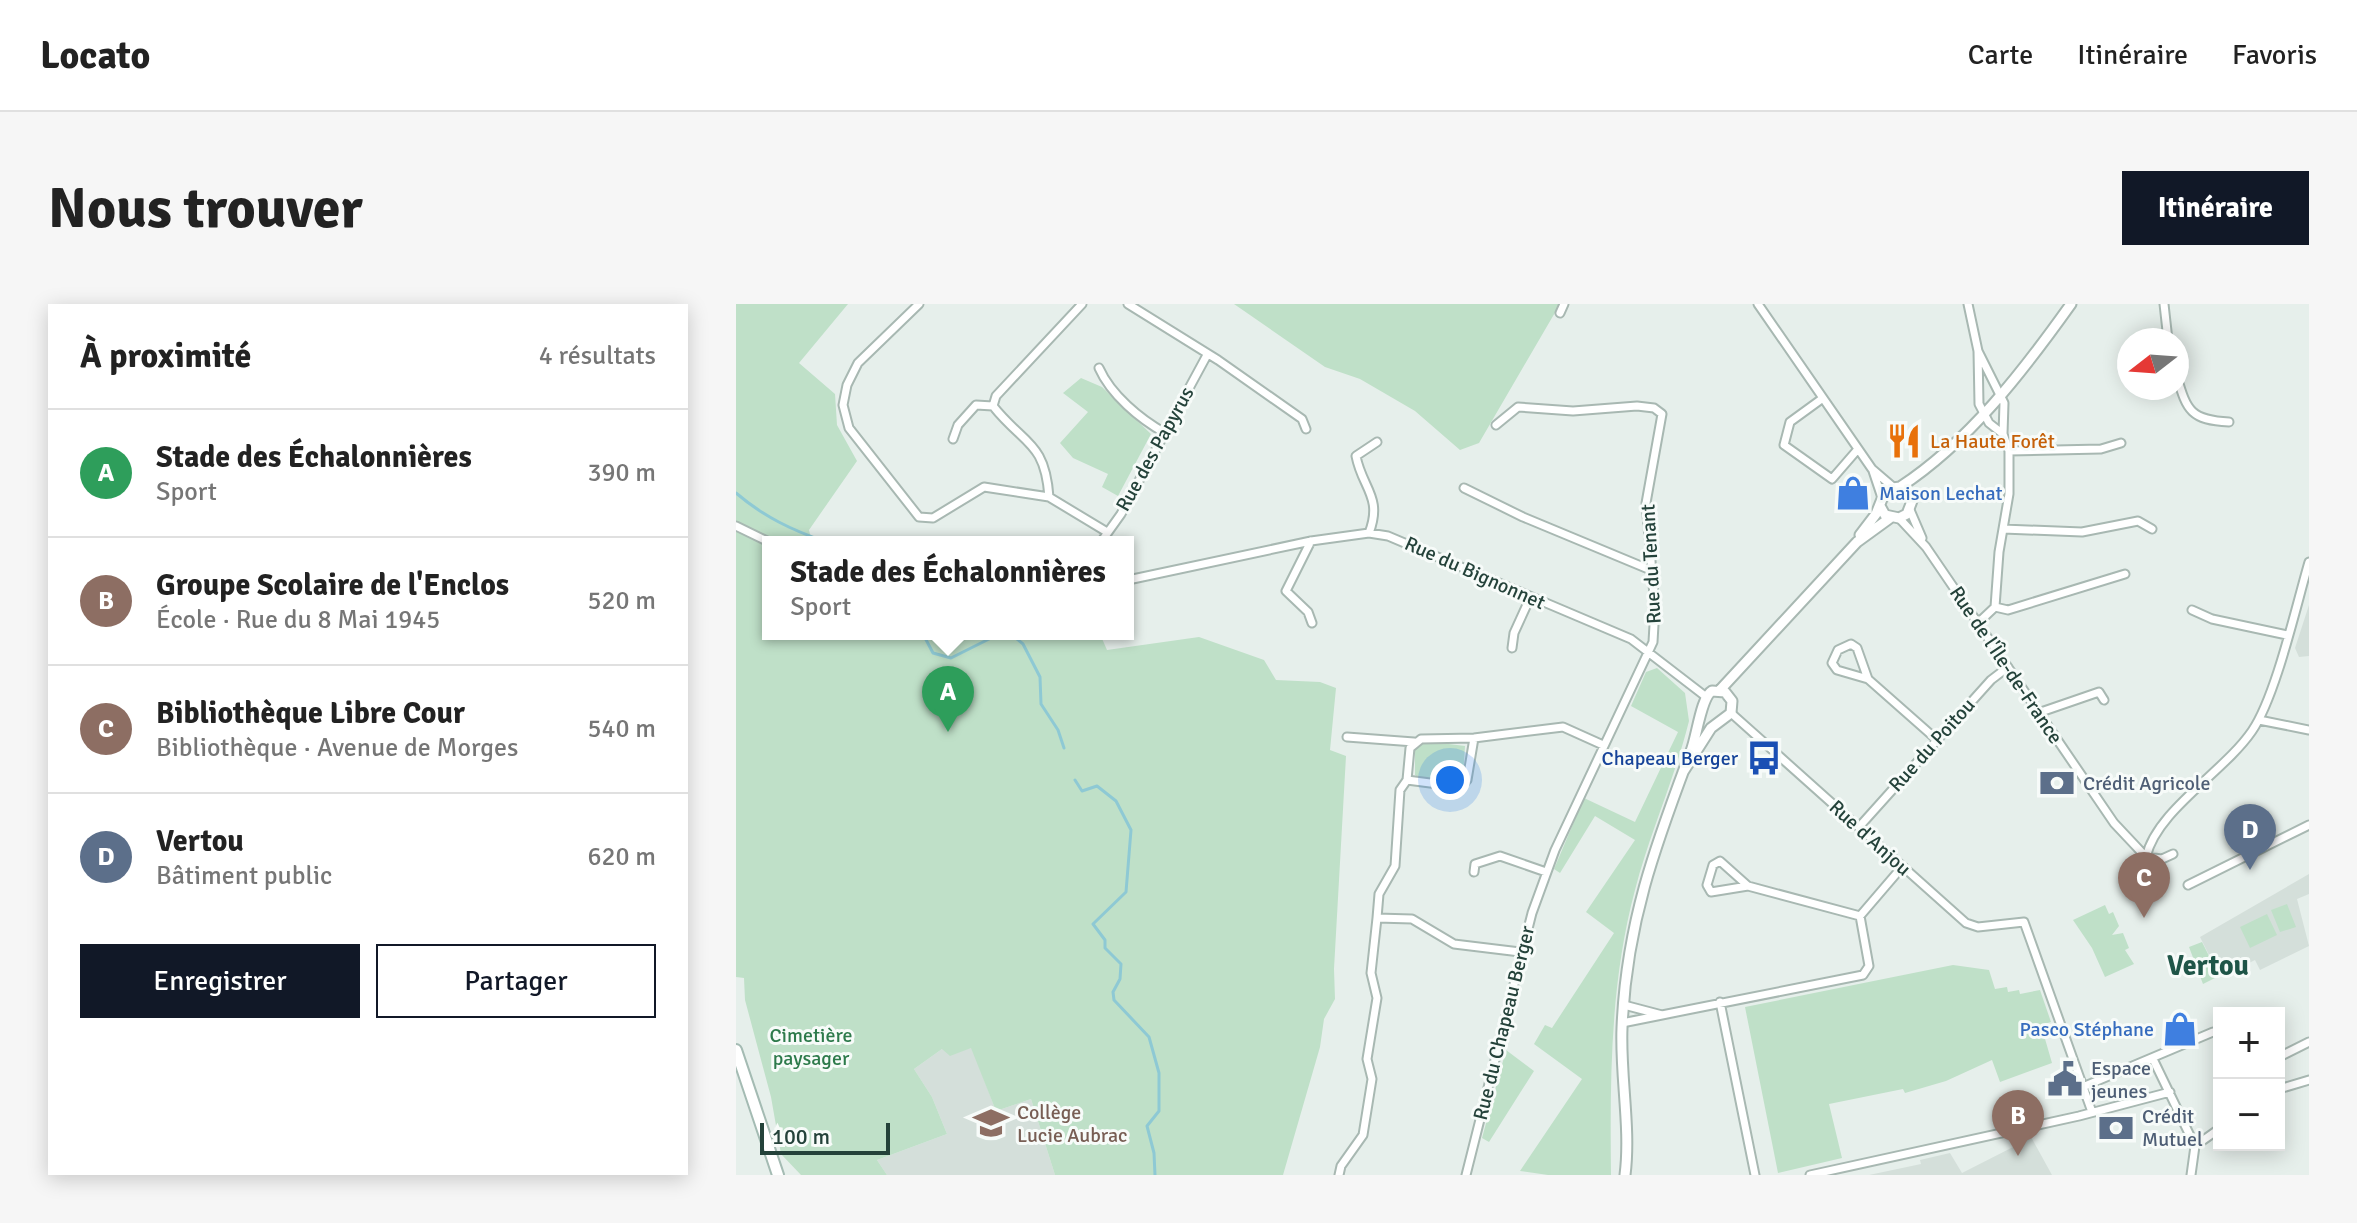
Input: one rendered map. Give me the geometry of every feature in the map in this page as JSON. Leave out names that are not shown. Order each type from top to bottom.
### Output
[{"type":"main road","points":[[736,1050],[777,1175],[790,1175]]},
{"type":"street","points":[[919,304],[858,363],[847,385],[843,405],[849,428],[919,517],[933,518],[984,487],[1049,497],[1107,532]]},
{"type":"street","points":[[993,406],[996,396],[1082,304]]},
{"type":"street","points":[[1128,304],[1302,419],[1306,429]]},
{"type":"street","points":[[1560,313],[1564,304]]},
{"type":"street","points":[[1758,304],[1872,469],[1910,496]]},
{"type":"street","points":[[1968,304],[1978,351],[1983,414],[2003,434]]},
{"type":"street","points":[[1857,542],[1880,500],[1930,465],[1983,414],[2071,304]]},
{"type":"street","points":[[2164,304],[2167,328]]},
{"type":"street","points":[[1978,351],[2001,393],[2004,403],[2003,434],[2009,451],[2009,494],[1995,607],[1978,623]]},
{"type":"street","name":"Rue des Papyrus","points":[[1105,536],[1121,514],[1207,355]]},
{"type":"street","points":[[1099,368],[1105,382],[1148,423],[1165,433]]},
{"type":"street","points":[[1823,398],[1790,422],[1784,445],[1832,479],[1858,449]]},
{"type":"street","points":[[2184,400],[2194,415],[2206,421],[2229,422]]},
{"type":"street","points":[[953,439],[958,425],[976,405],[993,406],[1036,450],[1047,466],[1049,497]]},
{"type":"street","name":"Rue du Tenant","points":[[1496,425],[1518,407],[1573,411],[1637,406],[1654,408],[1662,414],[1646,503],[1653,571],[1654,635],[1648,650]]},
{"type":"street","points":[[1369,533],[1375,511],[1372,491],[1359,473],[1356,456],[1377,442]]},
{"type":"street","points":[[2009,451],[2101,449],[2121,443]]},
{"type":"street","points":[[1626,1173],[1622,1023],[1630,945],[1640,894],[1659,831],[1703,712],[1705,696],[1720,690],[1751,660],[1789,612],[1857,542],[1910,510],[1910,496],[1930,465]]},
{"type":"street","points":[[1872,469],[1880,500],[1895,518]]},
{"type":"street","points":[[1464,488],[1510,512],[1653,571]]},
{"type":"street","name":"Rue de l'Île-de-France","points":[[1910,510],[1926,547],[2038,713],[2114,823],[2146,857]]},
{"type":"street","name":"Rue de l'Île-de-France","points":[[1895,518],[1926,547]]},
{"type":"street","points":[[2003,529],[2082,532],[2138,521],[2152,529]]},
{"type":"street","points":[[736,526],[762,539]]},
{"type":"street","name":"Rue du Bignonnet","points":[[1134,579],[1311,541],[1369,533],[1404,540],[1648,650],[1705,696]]},
{"type":"street","points":[[1311,541],[1286,591],[1308,612],[1312,623]]},
{"type":"street","points":[[2173,854],[2162,859],[2146,857],[2150,839],[2227,762],[2259,720],[2309,562]]},
{"type":"street","points":[[1995,607],[2008,610],[2125,574]]},
{"type":"street","points":[[1512,648],[1514,633],[1530,598]]},
{"type":"street","points":[[2192,610],[2212,619],[2287,635]]},
{"type":"street","points":[[1868,679],[1857,648],[1851,644],[1838,650],[1832,663],[1837,670],[1868,679],[1936,739]]},
{"type":"street","name":"Rue du Chapeau Berger","points":[[1466,1175],[1520,952],[1546,872],[1648,650]]},
{"type":"street","points":[[1683,772],[1707,732],[1731,713],[1731,698],[1751,660]]},
{"type":"street","name":"Rue du Poitou","points":[[1859,827],[1936,739],[1991,680],[2008,667]]},
{"type":"street","points":[[1720,690],[1731,698]]},
{"type":"street","points":[[2038,713],[2099,692],[2104,700]]},
{"type":"street","points":[[1703,712],[1711,720],[1719,721]]},
{"type":"street","name":"Rue d'Anjou","points":[[1731,713],[1966,923],[1978,927],[2024,922],[2085,1086]]},
{"type":"street","points":[[2259,720],[2309,730]]},
{"type":"street","points":[[1347,737],[1414,742],[1563,727],[1603,745]]},
{"type":"street","points":[[1407,780],[1461,787],[1467,780],[1474,738]]},
{"type":"street","points":[[1339,1175],[1341,1166],[1363,1135],[1372,1079],[1367,1059],[1377,998],[1371,973],[1379,894],[1395,866],[1400,790],[1407,780],[1410,748],[1414,742]]},
{"type":"street","points":[[2188,885],[2309,825]]},
{"type":"street","points":[[1474,872],[1475,864],[1500,856],[1546,872]]},
{"type":"street","points":[[1748,886],[1720,861],[1713,865],[1707,885],[1711,892],[1748,886],[1860,916]]},
{"type":"street","points":[[1622,1023],[1867,971],[1860,916],[1902,867]]},
{"type":"street","points":[[1377,918],[1412,919],[1454,944],[1520,952]]},
{"type":"street","points":[[1720,1002],[1755,1175]]},
{"type":"street","points":[[1624,1005],[1662,1015]]},
{"type":"street","points":[[2092,1112],[2085,1086],[2213,1032]]},
{"type":"street","points":[[2285,1054],[2309,1042]]},
{"type":"street","points":[[2153,1059],[2195,1146],[2191,1175]]},
{"type":"street","points":[[2285,1087],[2309,1080]]},
{"type":"street","points":[[1810,1175],[1850,1171],[2170,1092]]},
{"type":"street","points":[[2195,1146],[2213,1133]]},
{"type":"shaded area","points":[[2309,605],[2309,656],[2299,657],[2295,648]]},
{"type":"shaded area","points":[[2309,874],[2309,894],[2297,899],[2309,946],[2260,970],[2255,960],[2241,967],[2238,963],[2218,973],[2200,937]]},
{"type":"shaded area","name":"Collège Lucie Aubrac","points":[[972,1048],[996,1111],[1031,1099],[1055,1175],[887,1175],[877,1160],[947,1134],[932,1097],[914,1069],[942,1049]]},
{"type":"shaded area","points":[[2030,1135],[2052,1175],[1869,1175],[1921,1164],[1920,1160],[1950,1153],[1962,1173],[2017,1145],[2015,1139]]},
{"type":"green space","name":"Cimetière paysager","points":[[736,304],[848,304],[799,363],[835,394],[837,425],[857,461],[809,530],[810,536],[762,536],[762,640],[1103,640],[1107,650],[1199,637],[1264,660],[1276,680],[1320,682],[1336,688],[1330,750],[1346,756],[1335,999],[1324,1019],[1320,1047],[1283,1175],[1055,1175],[1031,1099],[996,1111],[971,1048],[950,1056],[942,1049],[914,1069],[932,1097],[947,1134],[877,1160],[887,1175],[801,1175],[781,1154],[771,1097],[745,1000],[744,978],[736,977]]},
{"type":"green space","points":[[1234,304],[1560,304],[1479,443],[1460,450],[1415,411],[1360,379],[1325,367]]},
{"type":"green space","points":[[1081,378],[1102,387],[1151,434],[1118,496],[1102,487],[1108,474],[1073,458],[1060,443],[1088,412],[1063,393]]},
{"type":"green space","points":[[1657,668],[1685,693],[1689,721],[1641,868],[1627,925],[1613,1031],[1611,1175],[1548,1175],[1520,1171],[1582,1079],[1534,1044],[1545,1025],[1552,1028],[1614,933],[1586,912],[1635,840],[1595,816],[1560,873],[1554,869],[1584,798],[1635,822],[1678,732],[1631,706],[1646,672]]},
{"type":"green space","points":[[1425,741],[1465,746],[1463,778],[1439,783],[1415,775],[1415,749]]},
{"type":"green space","points":[[2287,904],[2296,927],[2280,932],[2271,910]]},
{"type":"green space","points":[[2105,905],[2109,914],[2113,912],[2119,926],[2112,935],[2123,933],[2129,948],[2125,950],[2134,964],[2105,977],[2092,948],[2073,920]]},
{"type":"green space","points":[[2267,914],[2277,935],[2250,948],[2240,927]]},
{"type":"green space","points":[[2202,942],[2219,976],[2203,984],[2189,947]]},
{"type":"green space","points":[[1953,965],[1989,970],[1995,989],[2007,987],[2008,992],[2019,990],[2020,994],[2040,990],[2051,1022],[2041,1025],[2052,1063],[2000,1082],[1992,1060],[1946,1081],[1905,1093],[1903,1089],[1829,1104],[1842,1158],[1778,1173],[1745,1007]]},
{"type":"green space","points":[[1506,1050],[1534,1071],[1489,1142],[1482,1138]]},
{"type":"waterway","points":[[736,493],[779,522],[810,536]]},
{"type":"waterway","points":[[926,640],[933,653],[951,658],[987,640]]},
{"type":"waterway","points":[[1018,640],[1040,677],[1041,704],[1058,730],[1064,748]]},
{"type":"waterway","points":[[1075,780],[1082,791],[1097,786],[1116,801],[1131,830],[1126,892],[1093,924],[1105,940],[1105,948],[1121,964],[1120,979],[1113,992],[1114,1000],[1149,1037],[1159,1073],[1159,1111],[1147,1126],[1154,1153],[1155,1175]]},
{"type":"place","name":"La Haute Forêt","points":[[1904,441]]},
{"type":"place","name":"Maison Lechat","points":[[1853,493]]},
{"type":"place","name":"Stade des Échalonnières","points":[[948,732]]},
{"type":"place","name":"Chapeau Berger","points":[[1764,758]]},
{"type":"place","name":"Crédit Agricole","points":[[2057,783]]},
{"type":"place","name":"Vertou","points":[[2250,870]]},
{"type":"place","name":"Bibliothèque Libre Cour","points":[[2144,918]]},
{"type":"place","name":"Pasco Stéphane","points":[[2180,1029]]},
{"type":"place","name":"Espace jeunes","points":[[2065,1079]]},
{"type":"place","name":"Collège Lucie Aubrac","points":[[991,1123]]},
{"type":"place","name":"Crédit Mutuel","points":[[2116,1128]]},
{"type":"place","name":"Groupe Scolaire de l'Enclos","points":[[2018,1156]]},
{"type":"district","name":"Vertou","points":[[2208,966]]}]
